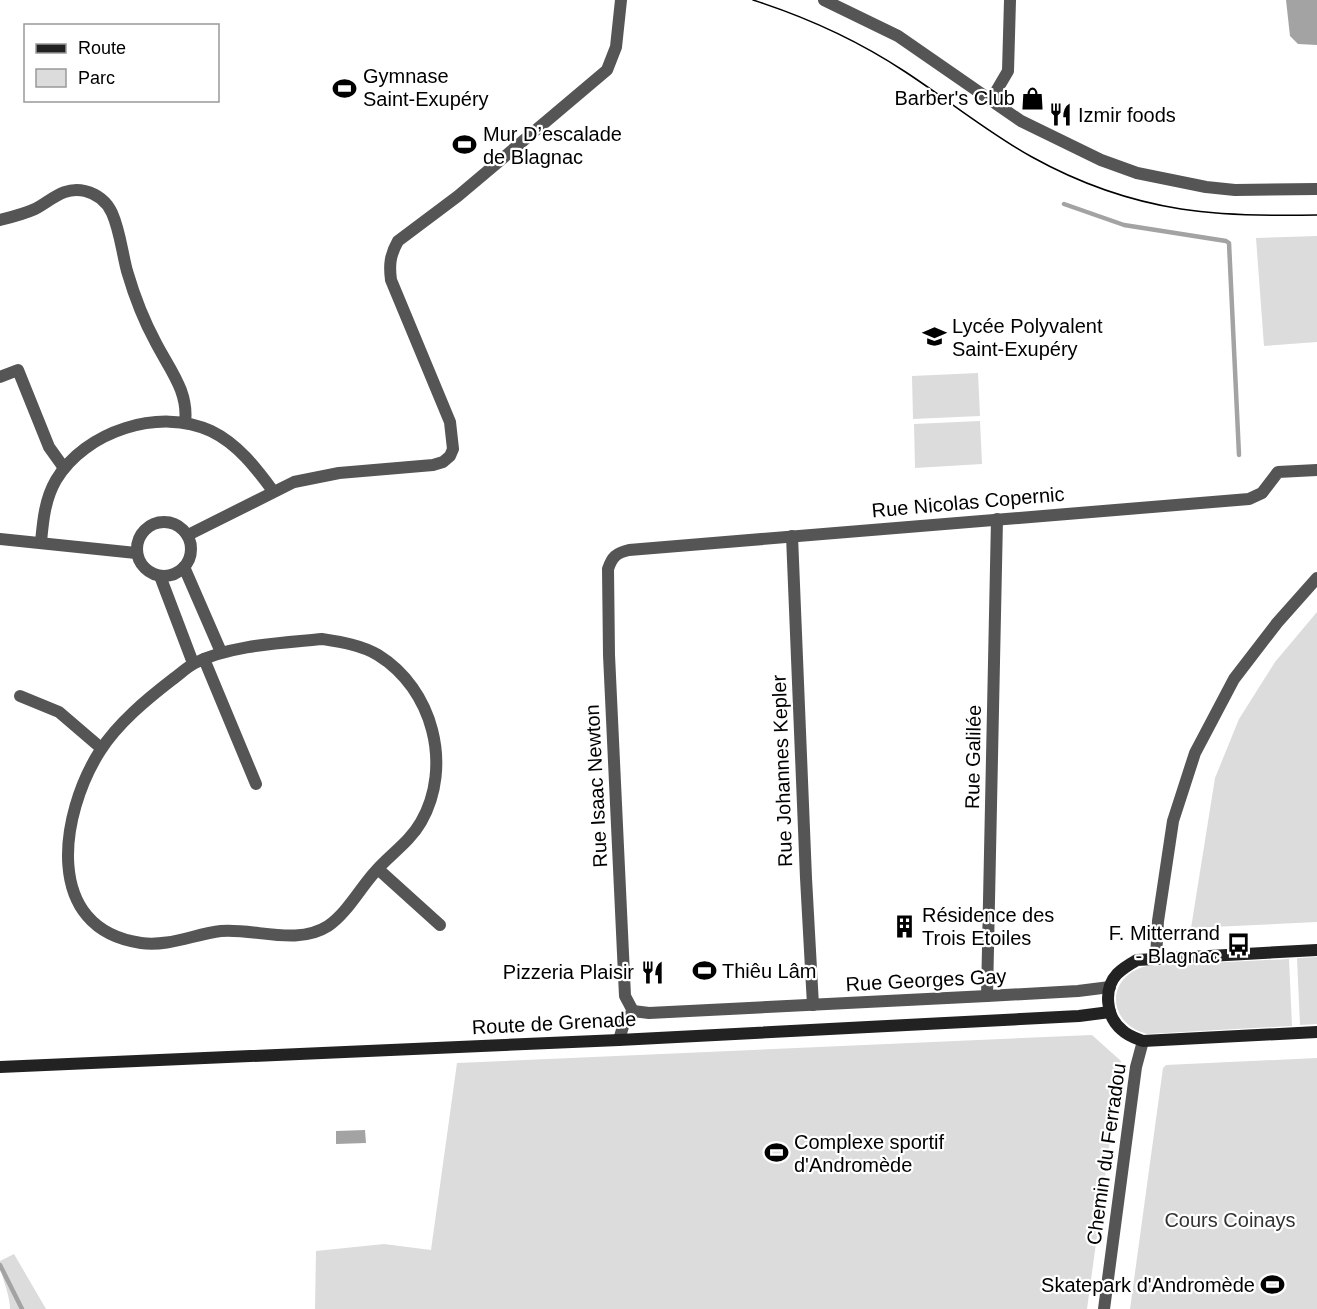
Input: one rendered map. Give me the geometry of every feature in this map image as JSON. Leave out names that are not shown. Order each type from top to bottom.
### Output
[{"type":"main road","points":[[1317,950],[1137,960],[1115,975],[1108,996],[1113,1020],[1123,1032],[1143,1041],[1317,1032]]},
{"type":"main road","name":"Route de Grenade","points":[[0,1067],[619,1040],[1079,1016],[1110,1012]]},
{"type":"street","points":[[188,535],[294,482],[316,476],[433,465],[443,462],[450,456],[453,449],[450,422],[391,280],[389,266],[392,251],[398,241],[458,196],[607,70],[616,47],[621,0]]},
{"type":"street","points":[[824,0],[898,36],[1021,121],[1101,160],[1137,173],[1174,182],[1235,190],[1317,189]]},
{"type":"street","points":[[991,100],[1008,71],[1010,0]]},
{"type":"street","points":[[0,220],[37,208],[65,191],[85,191],[106,202],[115,220],[128,273],[141,308],[155,342],[180,386],[185,402],[185,423]]},
{"type":"street","points":[[0,377],[18,370],[49,447],[64,468]]},
{"type":"street","points":[[41,542],[47,499],[64,468],[95,443],[120,429],[141,423],[185,423],[213,432],[230,442],[258,471],[273,491]]},
{"type":"street","name":"Rue Nicolas Copernic","points":[[612,558],[619,552],[629,550],[1249,499],[1262,493],[1278,472],[1317,470]]},
{"type":"street","name":"Rue Galilée","points":[[987,996],[997,519]]},
{"type":"street","points":[[171,522],[188,535],[191,546],[190,557],[177,573],[160,576],[149,572],[141,564],[136,553],[137,542],[141,532],[150,525],[171,522]]},
{"type":"street","name":"Rue Johannes Kepler","points":[[792,536],[813,1005]]},
{"type":"street","points":[[0,539],[136,553]]},
{"type":"street","name":"Rue Isaac Newton","points":[[612,558],[608,569],[609,655],[626,996],[633,1011]]},
{"type":"street","points":[[184,567],[221,652]]},
{"type":"street","points":[[160,576],[256,784]]},
{"type":"street","points":[[1156,958],[1158,921],[1173,821],[1195,753],[1234,679],[1277,623],[1317,578]]},
{"type":"street","points":[[322,639],[354,645],[377,654],[396,668],[413,687],[425,709],[434,734],[436,764],[433,794],[423,819],[413,835],[378,869],[340,916],[326,927],[313,932],[276,935],[225,931],[148,944],[128,941],[92,922],[78,904],[70,886],[67,861],[76,808],[86,775],[101,748],[123,723],[150,696],[199,661],[221,652],[291,642],[322,639]]},
{"type":"street","points":[[20,696],[59,712],[101,748]]},
{"type":"street","points":[[378,869],[440,925]]},
{"type":"street","name":"Rue Georges Gay","points":[[633,1011],[649,1013],[813,1005],[1078,991],[1110,987]]},
{"type":"street","points":[[619,1040],[624,1023],[633,1011]]},
{"type":"street","name":"Chemin du Ferradou","points":[[1104,1309],[1136,1067],[1143,1041]]},
{"type":"green space","points":[[1317,236],[1317,342],[1264,346],[1256,238]]},
{"type":"green space","points":[[978,373],[980,416],[913,419],[912,376]]},
{"type":"green space","points":[[980,421],[982,464],[915,468],[914,424]]},
{"type":"green space","points":[[1317,612],[1317,922],[1191,928],[1215,778],[1239,719],[1275,662]]},
{"type":"green space","points":[[1317,957],[1317,1024],[1300,1025],[1297,958]]},
{"type":"green space","points":[[1289,959],[1292,1026],[1147,1034],[1124,1020],[1118,1010],[1116,1000],[1118,989],[1124,979],[1133,971],[1147,966]]},
{"type":"green space","name":"Complexe sportif d'Andromède","points":[[1092,1035],[1121,1061],[1087,1309],[315,1309],[316,1251],[384,1244],[431,1250],[457,1063]]},
{"type":"green space","name":"Cours Coinays","points":[[1317,1058],[1317,1309],[1130,1309],[1163,1068],[1166,1065]]},
{"type":"green space","points":[[14,1254],[46,1309],[10,1309],[0,1261]]},
{"type":"shaded area","points":[[1286,0],[1317,0],[1317,45],[1298,44],[1290,36]]},
{"type":"shaded area","points":[[365,1130],[366,1143],[336,1144],[336,1131]]},
{"type":"waterway","points":[[1064,204],[1124,225],[1229,243],[1239,455]]},
{"type":"waterway","points":[[0,1265],[22,1309]]},
{"type":"tram line","points":[[753,0],[850,39],[904,71],[1015,147],[1085,182],[1123,196],[1181,209],[1249,215],[1317,215]]},
{"type":"place","name":"Gymnase Saint-Exupéry","points":[[345,88]]},
{"type":"place","name":"Barber's Club","points":[[1033,98]]},
{"type":"place","name":"Izmir foods","points":[[1060,115]]},
{"type":"place","name":"Mur D’escalade de Blagnac","points":[[465,145]]},
{"type":"place","name":"Lycée Polyvalent Saint-Exupéry","points":[[934,337]]},
{"type":"place","name":"Résidence des Trois Etoiles","points":[[904,926]]},
{"type":"place","name":"F. Mitterrand - Blagnac","points":[[1238,944]]},
{"type":"place","name":"Thiêu Lâm","points":[[704,971]]},
{"type":"place","name":"Pizzeria Plaisir","points":[[652,972]]},
{"type":"place","name":"Complexe sportif d'Andromède","points":[[776,1153]]},
{"type":"place","name":"Skatepark d'Andromède","points":[[1273,1285]]}]
